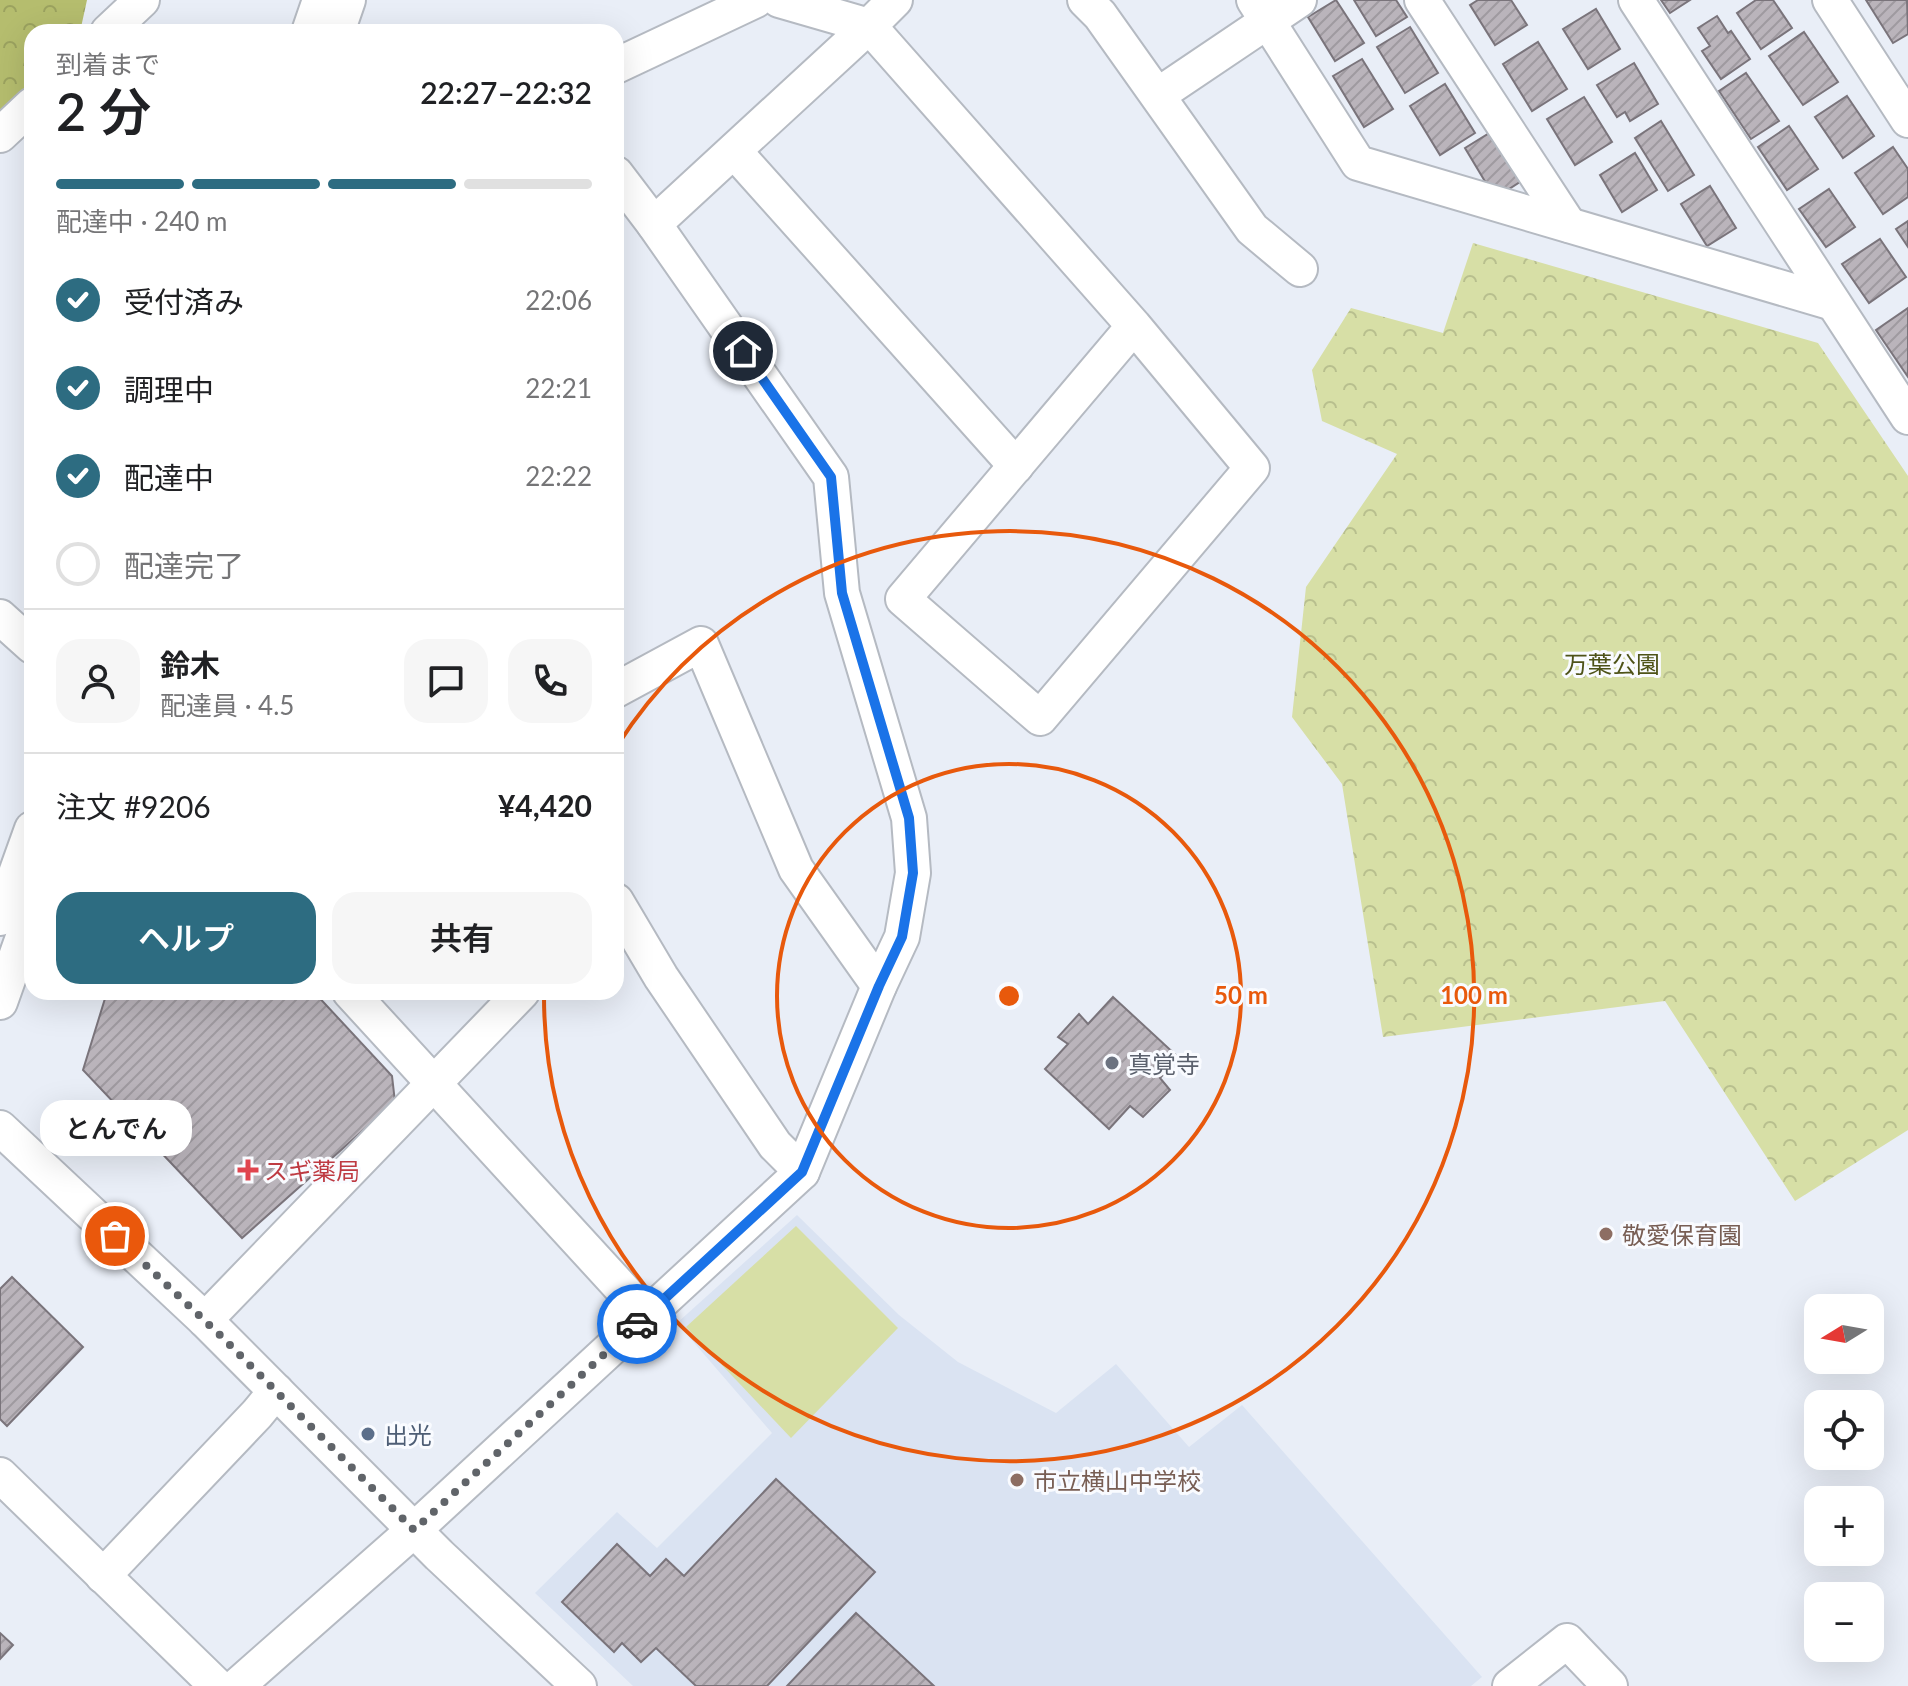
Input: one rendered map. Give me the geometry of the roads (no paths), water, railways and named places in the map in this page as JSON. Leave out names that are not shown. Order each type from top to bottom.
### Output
[{"type":"street","points":[[312,24],[320,0]]},
{"type":"street","points":[[340,24],[348,0]]},
{"type":"street","points":[[624,62],[756,0]]},
{"type":"street","points":[[779,0],[869,26],[1134,326],[1252,468],[1040,718],[903,599],[1134,326]]},
{"type":"street","points":[[654,224],[895,0]]},
{"type":"street","points":[[1085,0],[1100,15],[1252,229],[1300,269]]},
{"type":"street","points":[[1158,95],[1260,10],[1299,0]]},
{"type":"street","points":[[1422,0],[1569,225]]},
{"type":"street","points":[[1636,0],[1907,413]]},
{"type":"street","points":[[1830,0],[1908,120]]},
{"type":"street","points":[[1260,10],[1358,163],[1833,303]]},
{"type":"street","points":[[0,135],[24,112]]},
{"type":"street","points":[[734,151],[1016,466]]},
{"type":"street","points":[[237,1686],[414,1530],[802,1172],[902,937],[913,873],[909,818],[842,593],[831,477],[624,185]]},
{"type":"street","points":[[0,617],[24,639]]},
{"type":"street","points":[[624,686],[701,644],[796,869],[879,986]]},
{"type":"street","points":[[0,918],[24,851]]},
{"type":"street","points":[[624,915],[661,977],[775,1145],[802,1172]]},
{"type":"street","points":[[0,1002],[24,934]]},
{"type":"street","points":[[357,1000],[647,1316]]},
{"type":"street","points":[[205,1320],[514,1000]]},
{"type":"street","points":[[0,1128],[205,1320],[414,1530],[579,1686]]},
{"type":"street","points":[[103,1576],[276,1391]]},
{"type":"street","points":[[0,1475],[217,1686]]},
{"type":"street","points":[[1510,1686],[1567,1641],[1610,1686]]},
{"type":"place","name":"真覚寺","points":[[1112,1063]]},
{"type":"place","name":"スギ薬局","points":[[248,1170]]},
{"type":"place","name":"敬愛保育園","points":[[1606,1234]]},
{"type":"place","name":"とんでん","points":[[115,1236]]},
{"type":"place","name":"出光","points":[[368,1434]]},
{"type":"place","name":"市立横山中学校","points":[[1017,1480]]},
{"type":"park label","name":"万葉公園","points":[[1612,663]]}]
